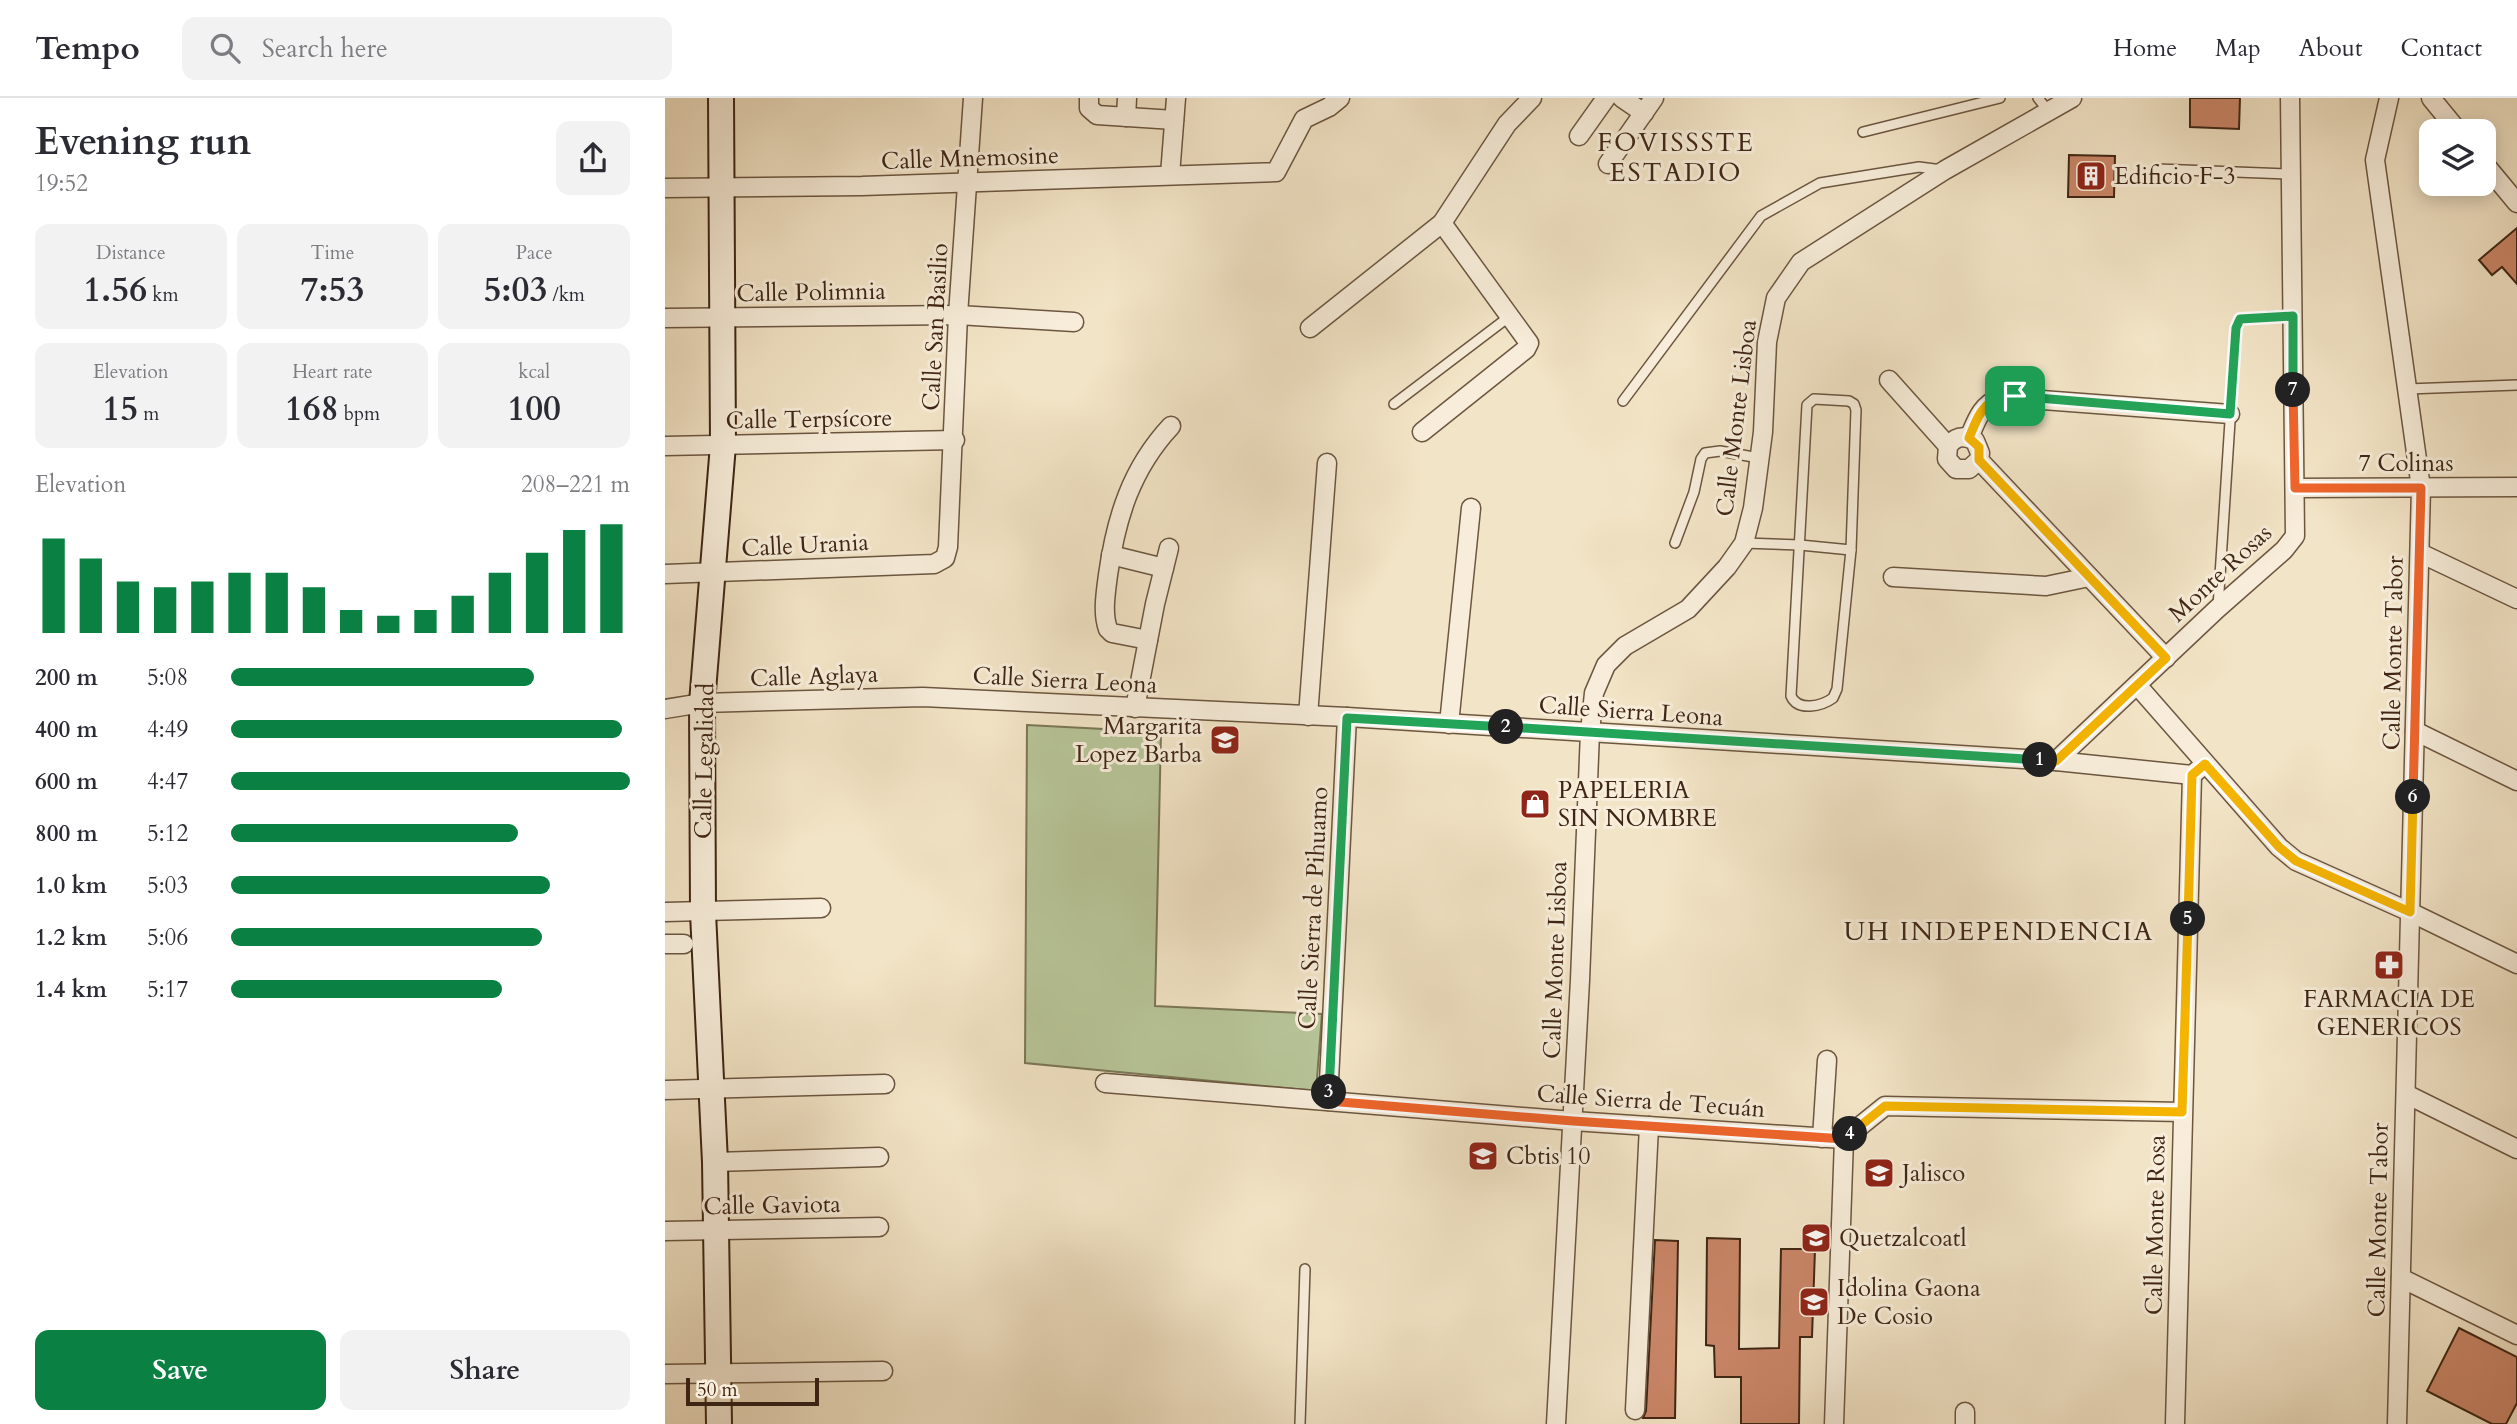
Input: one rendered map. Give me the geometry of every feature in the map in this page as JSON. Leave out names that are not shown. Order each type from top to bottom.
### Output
[{"type":"street","name":"Calle Legalidad","points":[[719,1424],[715,1162],[703,913],[702,703],[723,445],[721,98]]},
{"type":"street","name":"Calle San Basilio","points":[[945,558],[948,547],[958,315],[973,98]]},
{"type":"street","points":[[1089,98],[1089,108],[1094,114],[1174,121]]},
{"type":"street","points":[[1126,117],[1127,98]]},
{"type":"street","points":[[1170,175],[1175,98]]},
{"type":"street","name":"Calle Mnemosine","points":[[665,188],[967,183],[1276,172],[1304,119],[1329,107],[1340,98]]},
{"type":"street","points":[[1310,328],[1442,223],[1507,124],[1532,98]]},
{"type":"street","points":[[1579,136],[1606,98]]},
{"type":"street","points":[[1622,98],[1644,113]]},
{"type":"street","points":[[1608,164],[1654,98]]},
{"type":"street","name":"Calle Monte Lisboa","points":[[1556,1424],[1594,692],[1606,665],[1625,646],[1688,609],[1744,543],[1753,508],[1763,432],[1767,342],[1776,298],[1801,262],[2043,105],[2072,98]]},
{"type":"street","points":[[2290,98],[2295,488]]},
{"type":"street","name":"Calle Monte Tabor","points":[[2389,98],[2375,160],[2421,488],[2397,1424]]},
{"type":"street","points":[[2431,98],[2448,119]]},
{"type":"street","points":[[2496,178],[2517,203]]},
{"type":"street","points":[[1422,432],[1526,349],[1529,343],[1442,223]]},
{"type":"street","name":"Calle Polimnia","points":[[665,318],[958,315],[1073,322]]},
{"type":"street","points":[[1889,380],[1948,446]]},
{"type":"street","points":[[1969,438],[1981,411],[1990,402],[2001,397],[2230,414]]},
{"type":"street","points":[[1148,640],[1112,633],[1108,629],[1107,587],[1116,528],[1131,484],[1150,450],[1171,426]]},
{"type":"street","points":[[1979,460],[1969,469],[1956,469],[1947,459],[1948,446],[1957,438],[1969,438],[1979,447],[1979,460],[2166,658]]},
{"type":"street","name":"Calle Terpsícore","points":[[665,446],[954,440]]},
{"type":"street","points":[[1308,716],[1327,463]]},
{"type":"street","name":"7 Colinas","points":[[2295,488],[2517,487]]},
{"type":"street","name":"Monte Rosas","points":[[2056,761],[2217,609],[2284,550],[2295,536],[2295,488]]},
{"type":"street","points":[[1449,724],[1471,508]]},
{"type":"street","points":[[1135,708],[1169,548]]},
{"type":"street","points":[[2420,553],[2517,599]]},
{"type":"street","points":[[1111,555],[1164,568]]},
{"type":"street","name":"Calle Urania","points":[[665,574],[934,564],[945,558]]},
{"type":"street","points":[[1893,577],[2046,586],[2089,577]]},
{"type":"street","points":[[2137,685],[2199,769],[2296,861],[2517,964]]},
{"type":"street","name":"Calle Sierra Leona","points":[[923,697],[1347,718],[2199,769]]},
{"type":"street","name":"Calle Aglaya","points":[[665,709],[702,703],[923,697]]},
{"type":"street","name":"Calle Sierra de Pihuamo","points":[[1328,1101],[1347,718]]},
{"type":"street","points":[[2415,731],[2517,781]]},
{"type":"street","name":"Calle Monte Rosa","points":[[2175,1424],[2182,1112],[2199,769]]},
{"type":"street","points":[[665,912],[821,908]]},
{"type":"street","points":[[665,944],[684,944]]},
{"type":"street","points":[[1822,1138],[1827,1060]]},
{"type":"street","name":"Calle Sierra de Tecuán","points":[[1105,1083],[1573,1121],[1844,1139]]},
{"type":"street","points":[[665,1090],[885,1084]]},
{"type":"street","points":[[2406,1094],[2517,1149]]},
{"type":"street","points":[[1834,1424],[1844,1139],[1885,1106],[2182,1112]]},
{"type":"street","points":[[1635,1410],[1649,1126]]},
{"type":"street","points":[[715,1162],[879,1157]]},
{"type":"street","name":"Calle Gaviota","points":[[665,1231],[879,1227]]},
{"type":"street","points":[[2401,1278],[2517,1335]]},
{"type":"street","points":[[665,1374],[883,1371]]},
{"type":"lane","points":[[1863,132],[2000,98]]},
{"type":"lane","points":[[1623,401],[1761,216],[1820,183],[1919,167],[1945,170]]},
{"type":"lane","points":[[2157,169],[2291,174]]},
{"type":"lane","points":[[1394,404],[1510,316]]},
{"type":"lane","points":[[2217,609],[2236,328],[2240,319],[2293,316]]},
{"type":"lane","points":[[2407,389],[2517,385]]},
{"type":"lane","points":[[1814,399],[1849,401],[1854,404],[1856,410],[1851,550],[1837,689],[1827,703],[1816,706],[1798,705],[1791,696],[1807,405],[1814,399]]},
{"type":"lane","points":[[1675,544],[1705,453],[1720,451],[1759,458]]},
{"type":"lane","points":[[1744,543],[1851,550]]},
{"type":"lane","points":[[1300,1424],[1305,1269]]},
{"type":"green space","points":[[1027,725],[1161,732],[1155,1006],[1322,1014],[1316,1091],[1025,1063]]},
{"type":"building","points":[[2190,98],[2240,98],[2239,129],[2190,127]]},
{"type":"building","name":"Edificio F-3","points":[[2069,155],[2115,156],[2114,197],[2068,197]]},
{"type":"building","points":[[2517,228],[2517,284],[2502,267],[2492,275],[2479,260]]},
{"type":"building","points":[[1707,1238],[1740,1239],[1739,1349],[1779,1348],[1781,1249],[1815,1249],[1812,1337],[1800,1337],[1799,1424],[1741,1424],[1741,1377],[1715,1377],[1714,1346],[1706,1345]]},
{"type":"building","points":[[1655,1240],[1678,1241],[1675,1418],[1643,1418],[1646,1411]]},
{"type":"building","points":[[2459,1328],[2517,1357],[2517,1403],[2506,1424],[2492,1424],[2427,1391]]},
{"type":"place","name":"Edificio F-3","points":[[2091,176]]},
{"type":"place","name":"Margarita Lopez Barba","points":[[1225,740]]},
{"type":"place","name":"PAPELERIA SIN NOMBRE","points":[[1535,804]]},
{"type":"place","name":"FARMACIA DE GENERICOS","points":[[2389,965]]},
{"type":"place","name":"Cbtis 10","points":[[1483,1156]]},
{"type":"place","name":"Jalisco","points":[[1879,1173]]},
{"type":"place","name":"Quetzalcoatl","points":[[1816,1238]]},
{"type":"place","name":"Idolina Gaona De Cosio","points":[[1814,1302]]},
{"type":"district","name":"FOVISSSTE ESTADIO","points":[[1676,157]]},
{"type":"district","name":"UH INDEPENDENCIA","points":[[1999,931]]},
{"type":"route","points":[[2293,316],[2295,488],[2421,488],[2410,912],[2296,861],[2279,847],[2205,764],[2192,775],[2182,1112],[1885,1106],[1844,1139],[1328,1101],[1347,718],[2056,761],[2166,658],[1979,460],[1979,447],[1969,438],[1981,411],[1990,402],[2001,397],[2015,396],[2230,414],[2236,328],[2240,319],[2293,316]]}]
